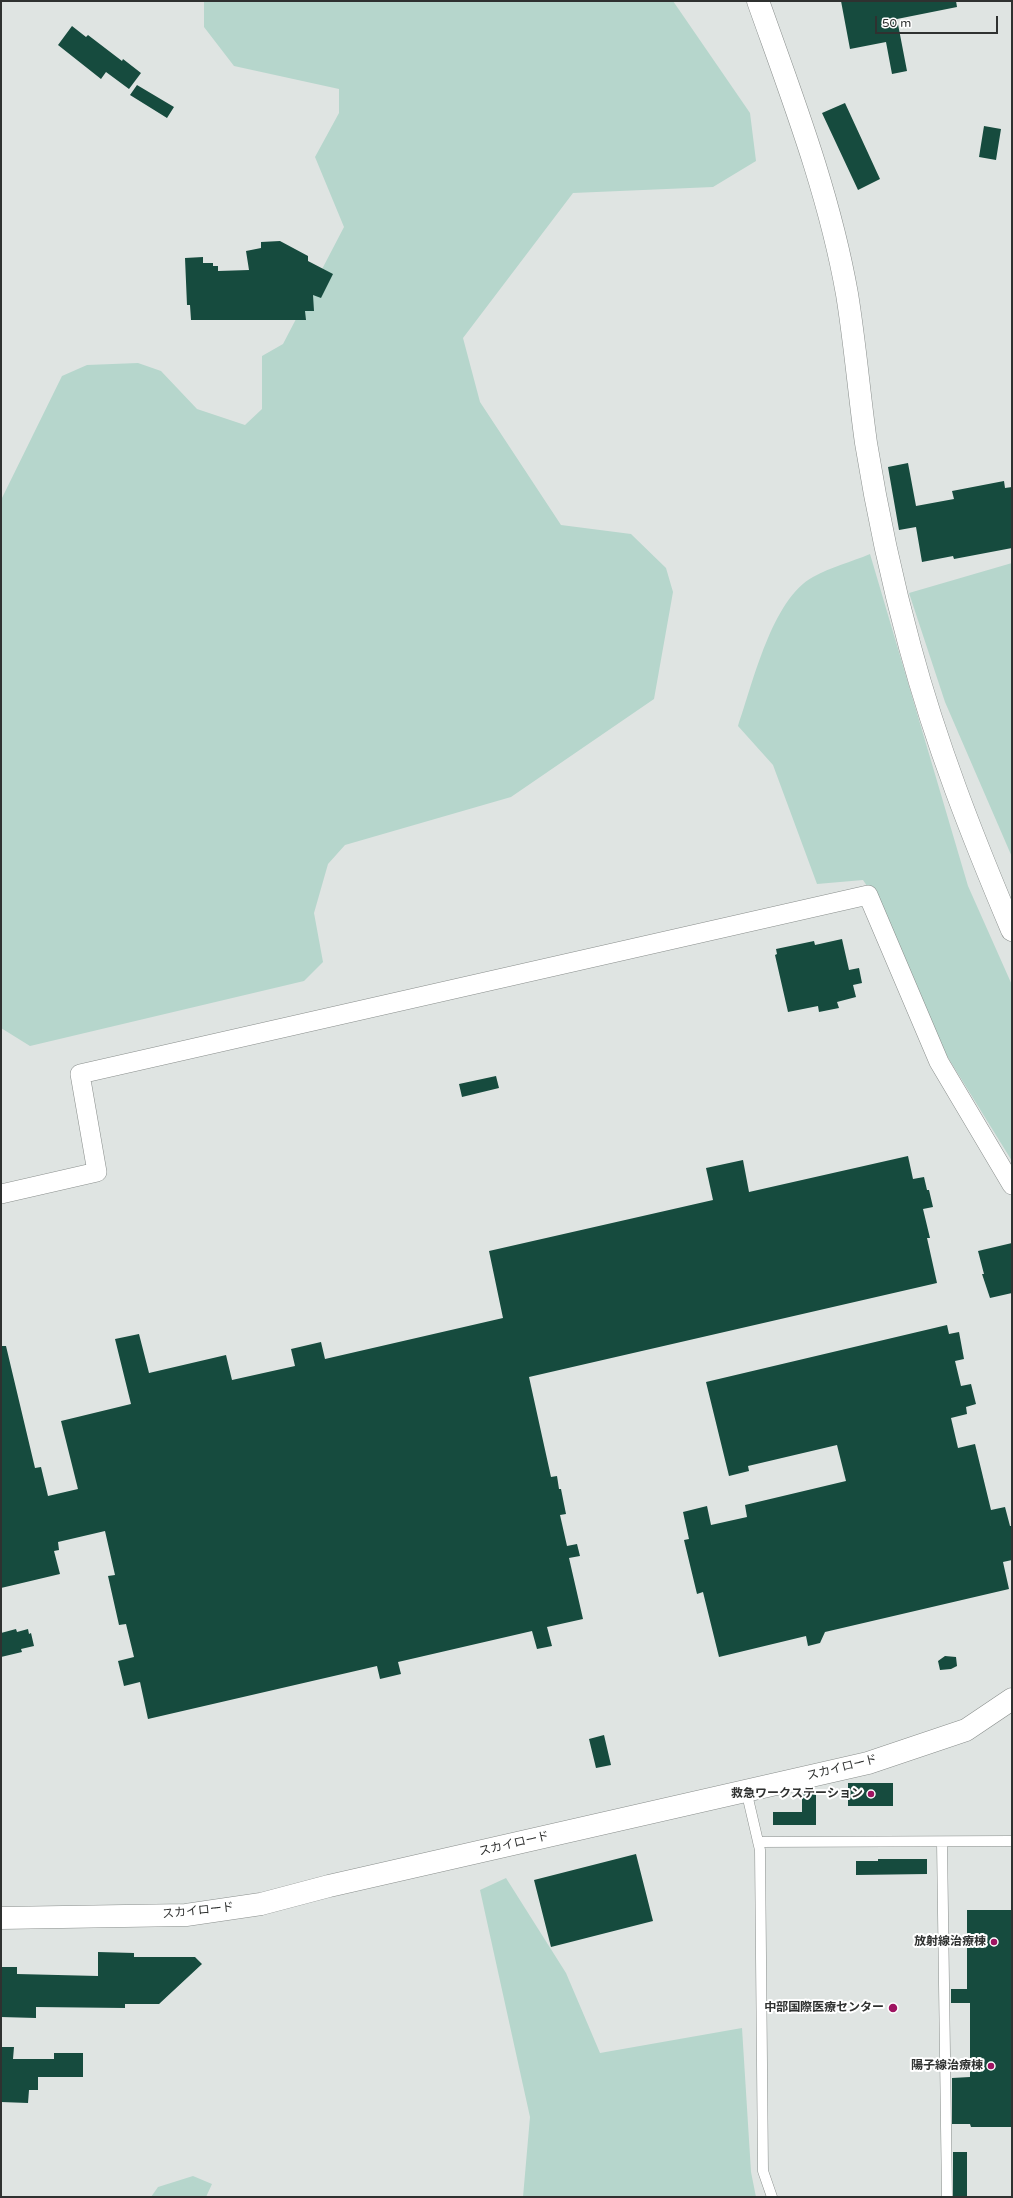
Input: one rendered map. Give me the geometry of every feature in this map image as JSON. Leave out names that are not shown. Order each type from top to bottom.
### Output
[{"type":"street","points":[[758,1],[814,157],[836,241],[847,293],[866,444],[886,542],[910,647],[974,841],[1012,930]]},
{"type":"street","points":[[1,1194],[97,1172],[80,1074],[868,895],[939,1062],[1012,1186]]},
{"type":"street","name":"スカイロード","points":[[1,1918],[186,1915],[261,1904],[329,1886],[868,1762],[917,1748],[966,1730],[1012,1699]]},
{"type":"lane","points":[[746,1790],[760,1850],[763,2171],[772,2197]]},
{"type":"lane","points":[[758,1842],[1012,1841]]},
{"type":"lane","points":[[942,1842],[946,2197]]},
{"type":"green space","points":[[204,1],[673,1],[750,113],[756,161],[713,187],[573,193],[463,338],[480,402],[561,525],[631,534],[666,568],[673,592],[654,699],[511,797],[345,845],[328,864],[314,913],[323,962],[304,981],[30,1046],[1,1028],[1,500],[62,376],[87,365],[138,363],[161,371],[197,409],[245,425],[262,409],[262,356],[283,344],[344,227],[315,157],[339,113],[339,89],[234,66],[204,27]]},
{"type":"green space","points":[[870,554],[968,886],[1012,985],[1012,1161],[947,1056],[877,901],[863,880],[817,884],[773,765],[738,726],[766,644],[775,622],[786,604],[799,588],[813,577],[834,567]]},
{"type":"green space","points":[[1012,563],[1012,857],[945,702],[909,593]]},
{"type":"green space","points":[[506,1878],[566,1973],[600,2053],[742,2028],[751,2172],[756,2197],[523,2197],[530,2117],[480,1890]]},
{"type":"green space","points":[[193,2176],[212,2184],[206,2197],[151,2197],[158,2187]]},
{"type":"building","points":[[841,1],[956,1],[957,7],[897,19],[907,71],[892,74],[886,42],[850,49]]},
{"type":"building","points":[[72,26],[86,37],[88,35],[122,61],[123,59],[141,73],[129,89],[106,72],[101,79],[58,45]]},
{"type":"building","points":[[137,85],[174,107],[167,118],[130,95]]},
{"type":"building","points":[[845,103],[880,179],[858,190],[822,113]]},
{"type":"building","points":[[984,126],[1001,129],[996,160],[979,157]]},
{"type":"building","points":[[280,241],[308,256],[308,261],[333,274],[321,298],[313,295],[314,311],[305,311],[306,320],[191,320],[190,305],[187,305],[185,258],[203,257],[203,263],[213,263],[213,266],[218,266],[218,271],[249,270],[246,251],[261,248],[261,242]]},
{"type":"building","points":[[908,463],[916,506],[954,499],[952,491],[1004,481],[1005,488],[1012,487],[1012,548],[954,559],[953,556],[922,562],[916,527],[899,530],[888,467]]},
{"type":"building","points":[[842,939],[849,970],[859,968],[862,983],[853,985],[856,997],[837,1002],[839,1008],[819,1012],[818,1006],[788,1012],[775,955],[777,954],[776,949],[814,941],[815,945]]},
{"type":"building","points":[[496,1076],[499,1088],[462,1097],[459,1084]]},
{"type":"building","points":[[908,1156],[913,1179],[924,1177],[933,1207],[923,1209],[930,1238],[927,1238],[937,1283],[529,1377],[551,1477],[557,1476],[559,1489],[561,1489],[566,1514],[560,1515],[567,1546],[577,1544],[580,1556],[569,1558],[583,1619],[547,1627],[552,1646],[537,1649],[532,1631],[398,1662],[401,1674],[380,1679],[377,1666],[148,1719],[140,1682],[124,1686],[118,1661],[134,1657],[126,1624],[119,1625],[108,1576],[115,1575],[105,1531],[58,1542],[59,1550],[54,1551],[60,1574],[1,1588],[1,1346],[6,1346],[35,1468],[41,1467],[48,1496],[78,1489],[61,1421],[131,1404],[115,1339],[139,1334],[149,1373],[226,1355],[232,1380],[295,1366],[291,1349],[321,1342],[325,1359],[503,1318],[489,1251],[713,1200],[706,1168],[743,1160],[749,1192]]},
{"type":"building","points":[[1012,1243],[1012,1293],[990,1298],[982,1274],[984,1274],[978,1251]]},
{"type":"building","points":[[947,1325],[949,1334],[959,1332],[964,1359],[955,1361],[961,1386],[971,1384],[976,1404],[966,1407],[967,1414],[951,1418],[958,1448],[975,1444],[991,1510],[1005,1507],[1010,1526],[1012,1526],[1012,1560],[1003,1562],[1009,1589],[825,1632],[820,1643],[808,1646],[806,1636],[719,1657],[703,1592],[697,1594],[684,1540],[689,1539],[683,1512],[707,1506],[711,1525],[747,1517],[745,1505],[846,1481],[837,1445],[748,1466],[749,1471],[729,1476],[706,1382]]},
{"type":"building","points":[[16,1629],[17,1632],[28,1629],[29,1634],[31,1633],[34,1646],[21,1649],[22,1652],[1,1657],[1,1633]]},
{"type":"building","points":[[945,1656],[956,1657],[957,1666],[951,1669],[940,1670],[938,1661]]},
{"type":"building","points":[[604,1735],[611,1765],[596,1768],[589,1739]]},
{"type":"building","name":"救急ワークステーション","points":[[848,1783],[893,1783],[893,1806],[848,1806]]},
{"type":"building","points":[[802,1791],[816,1791],[816,1825],[773,1825],[773,1812],[802,1812]]},
{"type":"building","points":[[636,1854],[653,1921],[551,1947],[534,1880]]},
{"type":"building","points":[[878,1859],[927,1859],[927,1874],[856,1875],[856,1861],[878,1861]]},
{"type":"building","points":[[967,1910],[1012,1910],[1012,2127],[971,2127],[970,2124],[952,2124],[952,2078],[970,2077],[970,2003],[951,2003],[951,1989],[967,1989]]},
{"type":"building","points":[[98,1952],[134,1953],[134,1957],[195,1957],[202,1964],[159,2004],[125,2004],[125,2008],[36,2007],[36,2018],[1,2017],[1,1967],[17,1967],[17,1974],[98,1976]]},
{"type":"building","points":[[1,2047],[14,2047],[13,2059],[54,2059],[54,2053],[83,2053],[83,2077],[38,2077],[38,2090],[29,2090],[28,2103],[1,2102]]},
{"type":"building","points":[[953,2152],[967,2152],[967,2197],[953,2197]]},
{"type":"place","name":"救急ワークステーション","points":[[871,1794]]},
{"type":"place","name":"放射線治療棟","points":[[994,1942]]},
{"type":"place","name":"中部国際医療センター","points":[[893,2008]]},
{"type":"place","name":"陽子線治療棟","points":[[991,2066]]}]
